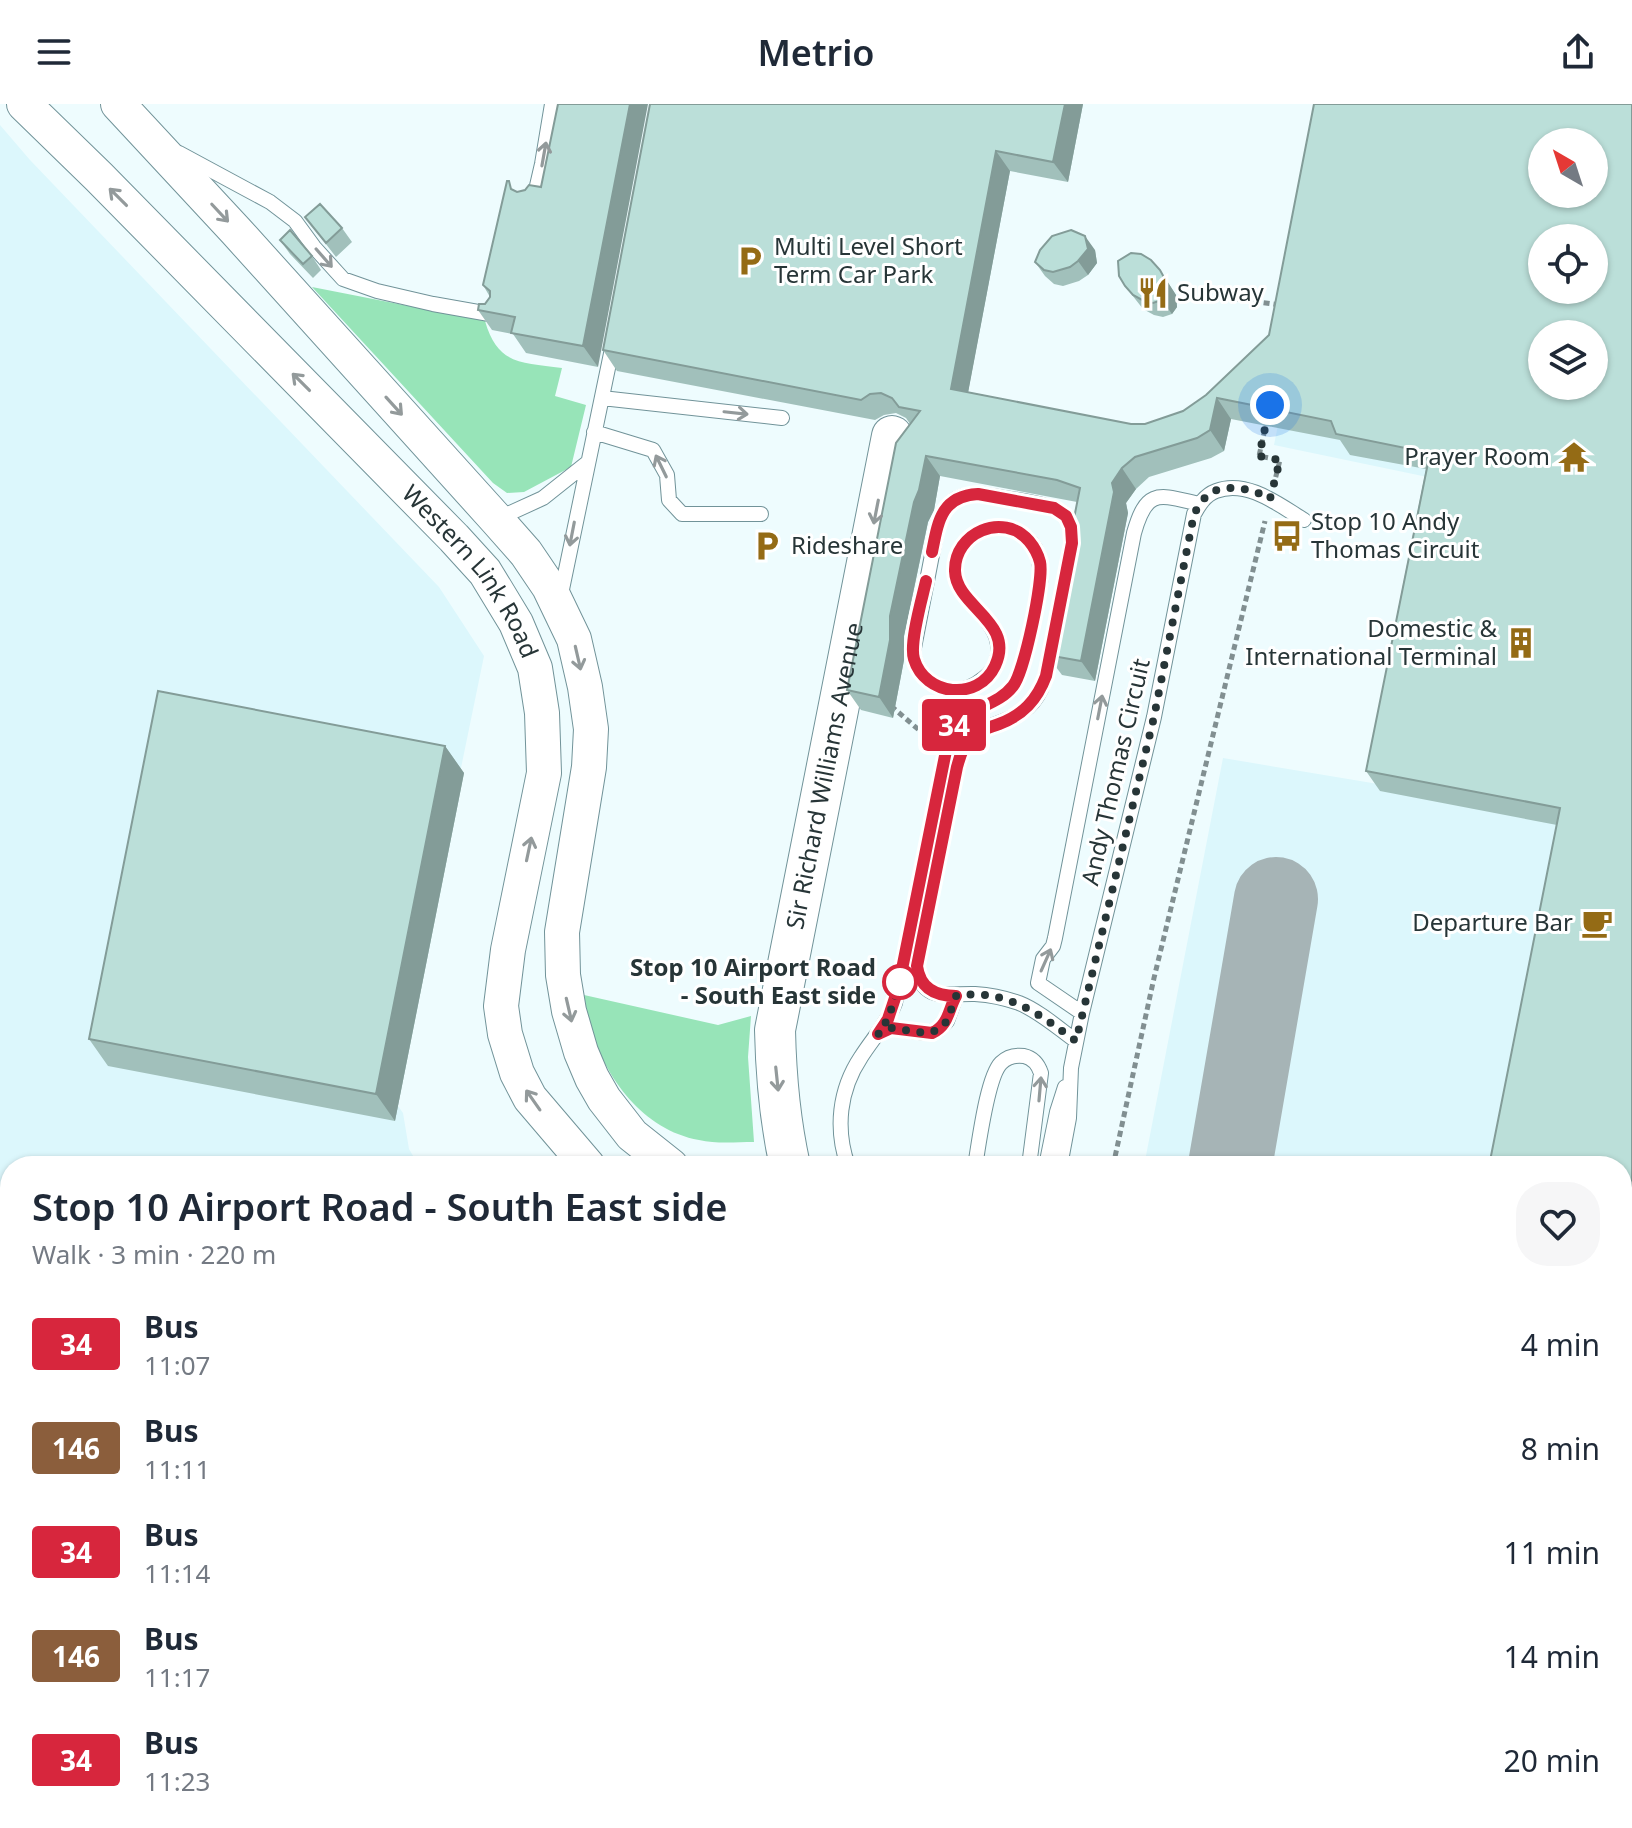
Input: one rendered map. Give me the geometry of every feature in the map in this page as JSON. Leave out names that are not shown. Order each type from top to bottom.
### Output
[{"type":"main road","name":"Sir Richard Williams Avenue","points":[[788,1156],[775,1067],[779,1002],[892,436]]},
{"type":"street","name":"Western Link Road","points":[[24,104],[454,538],[485,572],[516,623],[535,668],[542,713],[544,773],[508,950],[501,1006],[505,1034],[517,1073],[530,1098],[579,1156]]},
{"type":"street","name":"Western Link Road","points":[[118,104],[496,519],[526,553],[549,587],[574,639],[591,729],[589,767],[562,932],[563,975],[569,1011],[581,1052],[604,1099],[632,1135],[658,1156]]},
{"type":"lane","points":[[533,203],[552,104]]},
{"type":"lane","points":[[147,135],[270,202],[295,221],[343,279],[377,291],[495,315]]},
{"type":"lane","points":[[558,606],[616,328]]},
{"type":"lane","points":[[602,398],[782,418]]},
{"type":"lane","points":[[594,432],[653,450],[667,475],[669,500],[682,514],[761,514]]},
{"type":"lane","points":[[496,519],[543,498],[587,463]]},
{"type":"lane","points":[[1082,1013],[1038,983],[1043,959],[1055,938],[1140,514],[1153,498],[1180,499],[1200,504],[1217,490],[1232,489],[1249,490],[1270,499],[1304,520]]},
{"type":"lane","points":[[844,1156],[839,1118],[844,1088],[860,1058],[888,1019],[898,989],[950,731],[961,718],[1006,694],[1015,685],[1022,668],[1041,578],[1035,548],[1025,536],[1008,527],[978,531],[968,540],[955,561],[955,575],[960,589],[994,629],[998,657],[990,674],[964,690],[950,691],[937,687],[919,670],[913,653],[938,524],[944,509],[965,495],[978,494],[1054,508],[1066,516],[1071,527],[1069,558]]},
{"type":"lane","name":"Andy Thomas Circuit","points":[[1062,1156],[1069,1118],[1071,1068],[1076,1041],[1154,717],[1194,514],[1200,504]]},
{"type":"lane","points":[[1054,631],[1046,676],[1033,701],[1021,713],[976,733],[964,747],[957,767],[917,966],[927,989],[941,995],[988,995],[1016,1002],[1076,1041]]},
{"type":"lane","points":[[878,1034],[891,1028],[926,1033],[938,1030],[947,1021],[956,996]]},
{"type":"lane","points":[[977,1156],[995,1070],[1001,1062],[1016,1055],[1034,1061],[1041,1073],[1030,1156]]},
{"type":"lane","points":[[1048,1156],[1057,1112],[1071,1068]]},
{"type":"path","points":[[1224,297],[1291,307]]},
{"type":"path","points":[[1115,1156],[1154,978],[1280,460],[1259,456],[1268,412]]},
{"type":"path","points":[[880,696],[934,744]]},
{"type":"shaded area","points":[[1342,104],[1632,104],[1632,1156],[1146,1156],[1223,758],[1378,784],[1437,479],[1274,445]]},
{"type":"shaded area","points":[[0,125],[439,587],[484,656],[393,1099],[403,1113],[409,1149],[413,1156],[0,1156]]},
{"type":"green space","points":[[312,287],[485,321],[497,346],[513,359],[562,368],[555,396],[586,405],[571,467],[524,492],[507,493],[493,483]]},
{"type":"green space","points":[[584,995],[718,1025],[751,1016],[748,1057],[754,1142],[699,1140],[660,1125],[644,1113],[629,1099],[605,1064],[590,1026]]},
{"type":"building","points":[[558,104],[630,104],[583,346],[511,333],[515,317],[478,310],[479,304],[485,304],[490,297],[490,291],[483,285],[507,181],[511,189],[517,192],[529,185],[541,187]]},
{"type":"building","points":[[650,104],[1065,104],[1053,162],[996,151],[951,389],[1131,424],[1145,424],[1183,411],[1206,395],[1269,335],[1314,104],[1632,104],[1632,1156],[1491,1156],[1560,808],[1366,771],[1430,453],[1336,434],[1331,421],[1217,398],[1210,430],[1197,438],[1135,457],[1122,468],[1112,483],[1114,492],[1081,661],[1047,655],[1080,488],[1057,480],[926,456],[890,616],[890,640],[879,697],[847,690],[896,443],[920,411],[899,407],[892,398],[881,393],[870,394],[861,400],[603,350]]},
{"type":"building","points":[[320,204],[342,228],[326,243],[305,217]]},
{"type":"building","points":[[290,230],[312,256],[303,264],[280,240]]},
{"type":"building","points":[[1071,230],[1085,236],[1088,249],[1070,267],[1053,272],[1044,270],[1035,262],[1040,250],[1052,236]]},
{"type":"building","name":"Subway","points":[[1131,253],[1141,254],[1160,270],[1166,281],[1167,293],[1162,300],[1153,303],[1144,301],[1125,286],[1119,276],[1118,261]]},
{"type":"building","points":[[158,691],[445,746],[376,1094],[89,1039]]},
{"type":"taxiway","points":[[1232,1156],[1276,899]]},
{"type":"bus line","name":"34","points":[[926,581],[914,638],[914,661],[937,687],[950,691],[964,690],[990,674],[998,657],[998,642],[990,623],[960,589],[955,575],[959,551],[978,531],[1008,527],[1025,536],[1035,548],[1040,563],[1041,578],[1022,668],[1015,685],[1006,694],[961,718],[950,731],[895,1003],[878,1034],[891,1028],[932,1033],[947,1021],[956,996],[941,995],[927,989],[917,966],[957,767],[964,747],[976,733],[1021,713],[1041,689],[1072,543],[1071,527],[1066,516],[1054,508],[978,494],[965,495],[944,509],[932,552]]},
{"type":"place","name":"Multi Level Short Term Car Park","points":[[750,261]]},
{"type":"place","name":"Subway","points":[[1153,293]]},
{"type":"place","name":"Prayer Room","points":[[1574,457]]},
{"type":"place","name":"Stop 10 Andy Thomas Circuit","points":[[1287,536]]},
{"type":"place","name":"Rideshare","points":[[767,546]]},
{"type":"place","name":"Domestic & International Terminal","points":[[1521,643]]},
{"type":"place","name":"Departure Bar","points":[[1597,923]]},
{"type":"place","name":"Stop 10 Airport Road - South East side","points":[[900,982]]},
{"type":"route","points":[[900,982],[895,1003],[878,1034],[891,1028],[932,1033],[947,1021],[956,996],[972,994],[988,995],[1025,1006],[1076,1041],[1154,717],[1194,514],[1207,496],[1217,490],[1249,490],[1270,499],[1280,460],[1259,456],[1270,405]]}]
